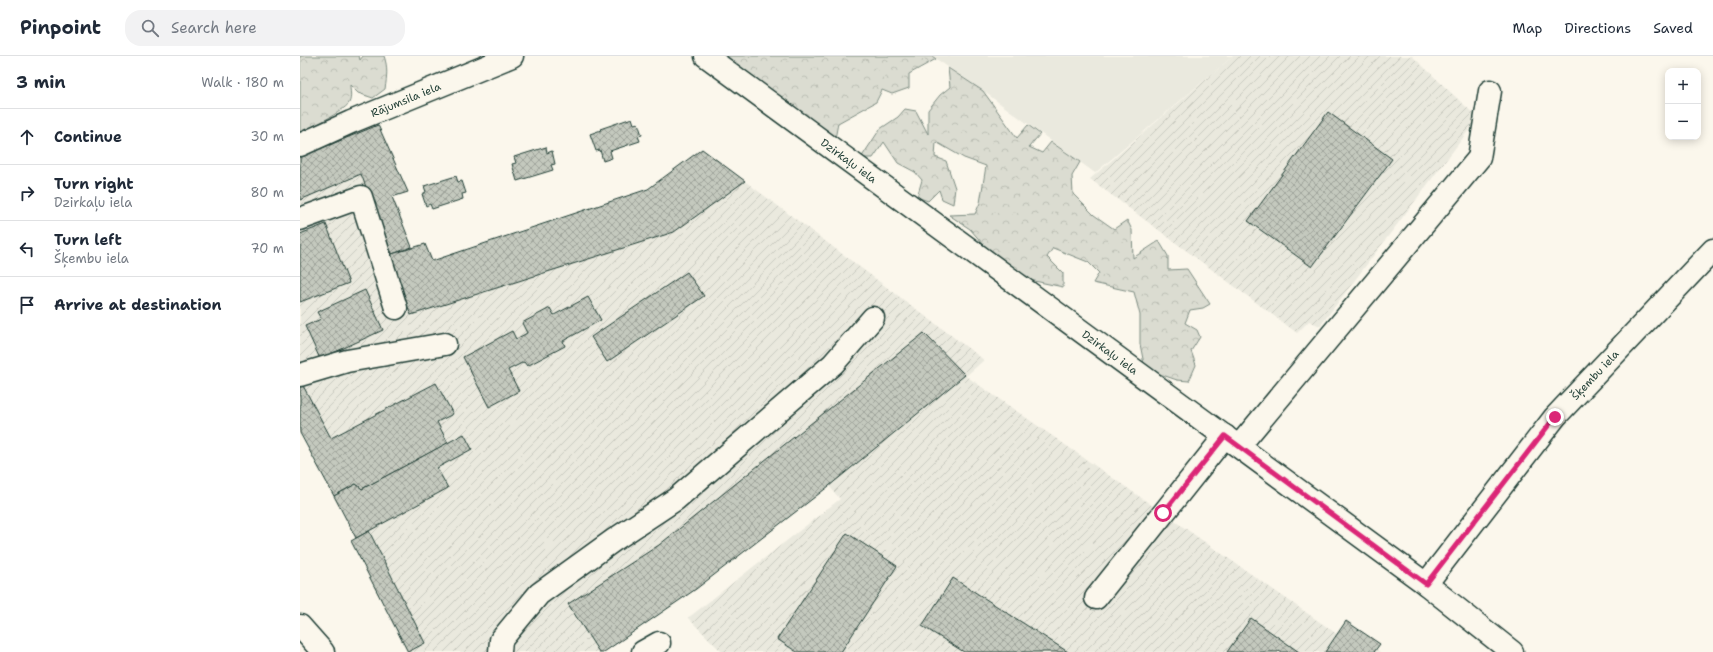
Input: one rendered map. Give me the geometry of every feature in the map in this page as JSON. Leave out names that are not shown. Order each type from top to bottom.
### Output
[{"type":"street","name":"Rājumsila iela","points":[[300,145],[351,122],[512,56]]},
{"type":"street","name":"Dzirkaļu iela","points":[[706,56],[1426,584],[1512,652]]},
{"type":"street","points":[[1096,598],[1479,158],[1490,91]]},
{"type":"street","points":[[300,219],[361,197],[396,308]]},
{"type":"street","name":"Šķembu iela","points":[[1426,584],[1555,417],[1713,250]]},
{"type":"street","points":[[500,652],[501,640],[539,594],[614,540],[676,499],[833,364],[873,318]]},
{"type":"street","points":[[300,375],[348,361],[445,344]]},
{"type":"street","points":[[300,626],[323,652]]},
{"type":"shaded area","points":[[932,56],[1233,56],[1095,173],[983,91]]},
{"type":"shaded area","points":[[1233,56],[1412,56],[1478,118],[1320,326],[1309,321],[1297,333],[1090,179]]},
{"type":"shaded area","points":[[378,125],[408,192],[393,197],[412,247],[425,244],[433,261],[648,189],[702,149],[984,360],[966,376],[1337,634],[1346,621],[1380,644],[1376,649],[1380,652],[722,652],[688,618],[840,499],[829,486],[696,589],[604,652],[407,652],[351,541],[356,538],[300,433],[300,157]]},
{"type":"green space","points":[[300,56],[359,56],[360,60],[363,56],[384,56],[387,72],[385,89],[373,98],[358,93],[350,85],[351,94],[349,103],[346,107],[300,133]]},
{"type":"green space","points":[[727,56],[932,56],[936,59],[909,74],[909,88],[892,94],[882,90],[876,102],[838,123],[835,139],[758,86]]},
{"type":"green space","points":[[948,68],[983,91],[1017,138],[1028,125],[1040,134],[1029,147],[1042,153],[1051,142],[1080,162],[1072,176],[1073,194],[1094,215],[1114,229],[1127,220],[1132,230],[1133,258],[1159,241],[1168,256],[1168,270],[1187,269],[1210,304],[1203,308],[1190,310],[1185,323],[1197,330],[1200,337],[1191,351],[1196,365],[1189,381],[1177,380],[1145,369],[1140,344],[1140,315],[1134,292],[1093,283],[1099,273],[1088,262],[1053,248],[1047,257],[1063,273],[1063,287],[1025,279],[990,252],[970,229],[949,215],[975,214],[980,203],[986,166],[964,158],[936,142],[935,157],[946,161],[955,188],[953,204],[942,199],[939,190],[928,201],[917,197],[922,180],[915,172],[898,163],[884,142],[873,158],[861,158],[880,129],[898,117],[905,109],[916,111],[928,134],[928,110],[940,95],[950,87]]},
{"type":"building","points":[[1328,112],[1392,159],[1312,267],[1248,221]]},
{"type":"building","points":[[632,118],[634,124],[638,123],[642,135],[638,136],[640,141],[610,151],[612,158],[603,161],[600,150],[596,151],[590,134]]},
{"type":"building","points":[[378,125],[408,192],[392,197],[412,247],[392,254],[361,174],[300,200],[300,157]]},
{"type":"building","points":[[546,147],[547,153],[552,151],[555,164],[551,165],[553,170],[517,181],[512,164],[516,163],[514,157]]},
{"type":"building","points":[[702,149],[745,181],[674,232],[411,315],[387,258],[392,254],[425,244],[432,261],[648,189]]},
{"type":"building","points":[[456,176],[458,182],[462,181],[466,193],[462,194],[463,199],[432,209],[430,204],[426,206],[422,194],[426,192],[424,186]]},
{"type":"building","points":[[326,224],[349,283],[300,302],[300,234]]},
{"type":"building","points":[[687,272],[704,296],[607,362],[591,337]]},
{"type":"building","points":[[365,290],[383,330],[320,359],[305,326],[321,319],[317,312]]},
{"type":"building","points":[[588,297],[601,320],[563,341],[565,346],[527,366],[524,362],[508,370],[519,391],[489,407],[463,357],[512,331],[516,339],[527,333],[522,323],[550,308],[554,315]]},
{"type":"building","points":[[924,333],[965,375],[829,486],[696,589],[604,652],[599,652],[568,604],[659,545]]},
{"type":"building","points":[[300,380],[331,438],[436,383],[453,414],[437,422],[448,443],[362,489],[356,484],[334,496],[300,433]]},
{"type":"building","points":[[464,434],[472,449],[437,468],[448,488],[356,538],[334,496],[356,484],[362,489]]},
{"type":"building","points":[[369,531],[425,643],[408,652],[351,541]]},
{"type":"building","points":[[847,533],[897,566],[841,652],[797,652],[777,639]]},
{"type":"building","points":[[953,578],[1068,652],[964,652],[922,626]]},
{"type":"building","points":[[1251,618],[1299,652],[1282,652],[1279,650],[1278,652],[1227,652]]},
{"type":"building","points":[[1346,621],[1380,644],[1374,652],[1325,652]]},
{"type":"route","points":[[1163,513],[1225,436],[1426,584],[1555,417]]}]
